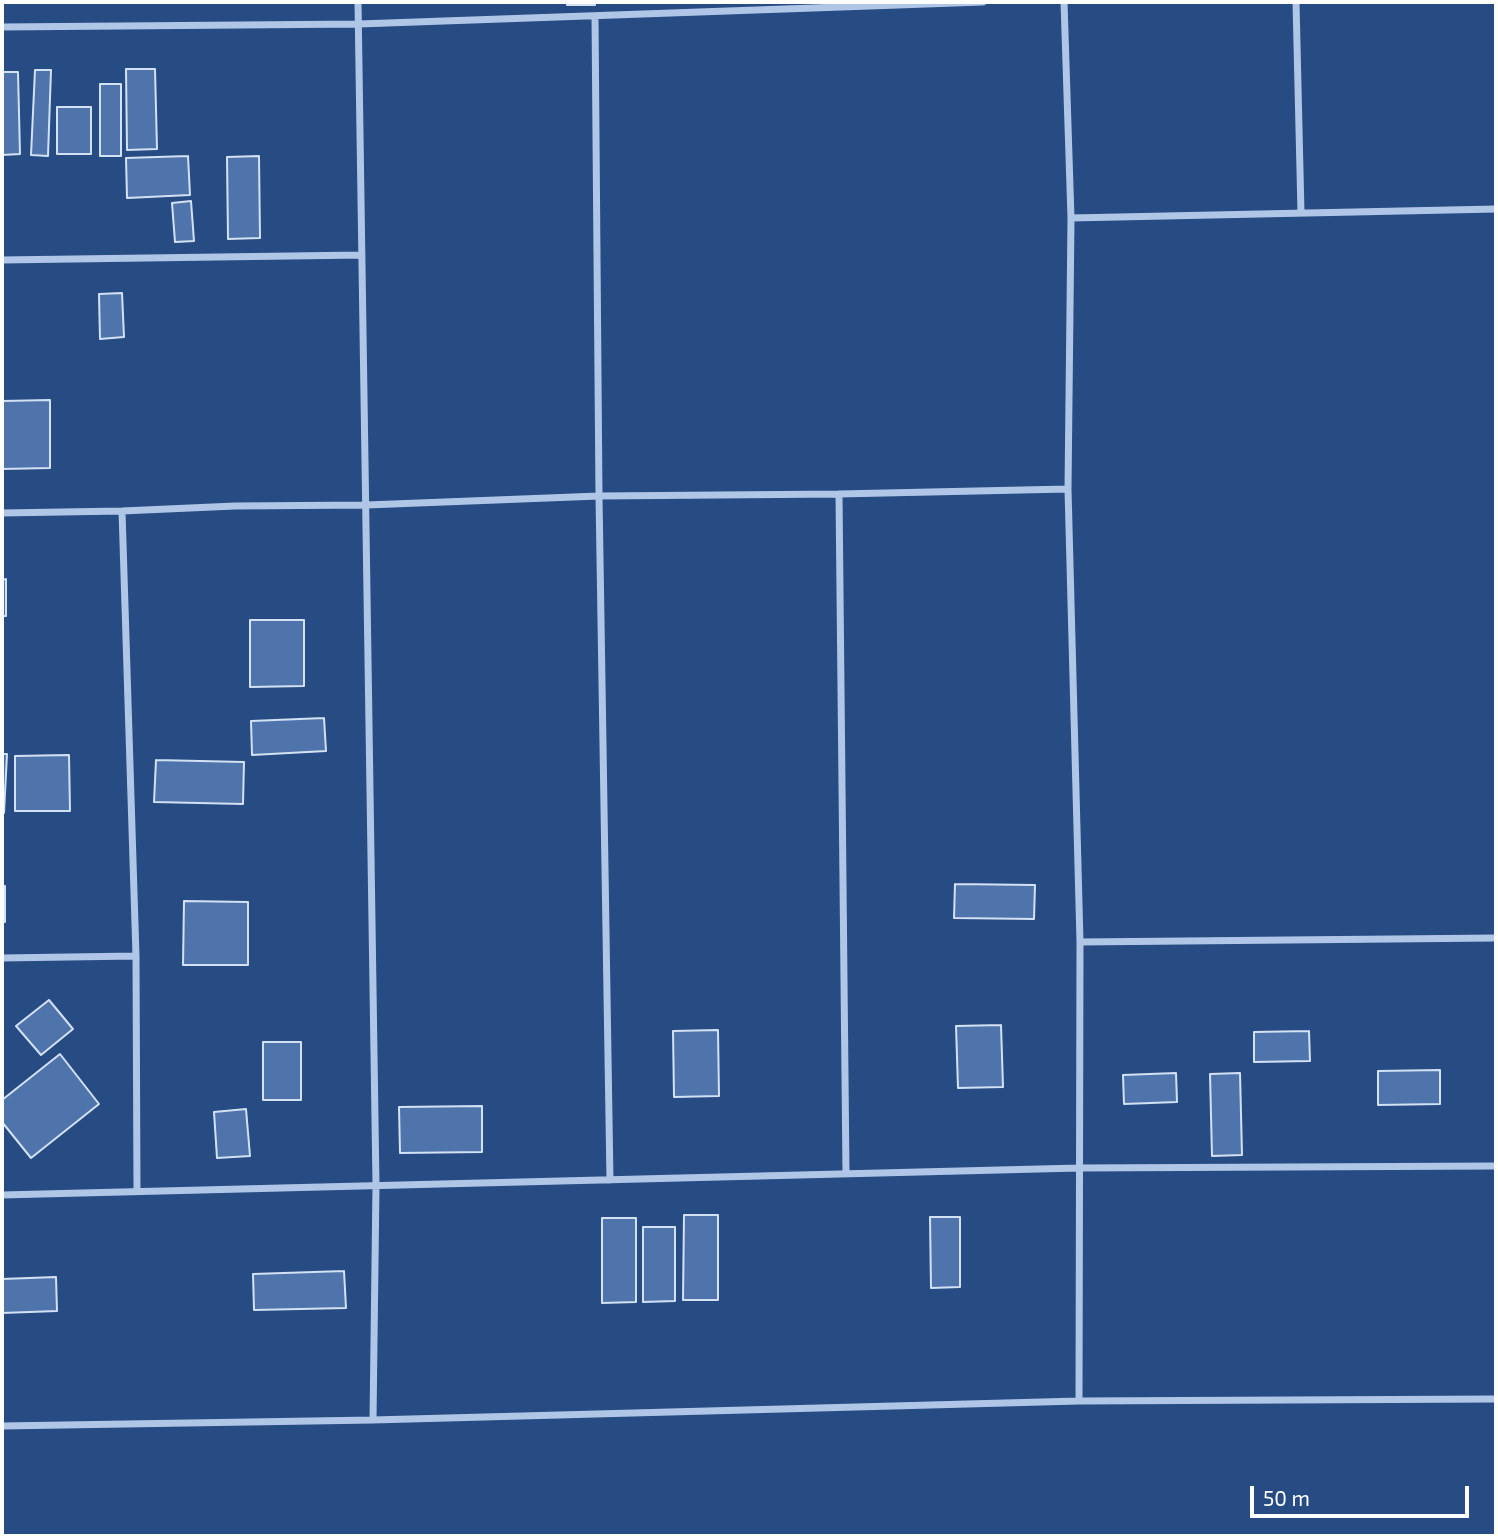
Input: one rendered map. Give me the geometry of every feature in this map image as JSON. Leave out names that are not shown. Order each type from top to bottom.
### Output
[{"type":"street","points":[[358,2],[376,1185],[373,1420]]},
{"type":"street","points":[[2,27],[359,24],[983,2]]},
{"type":"street","points":[[1064,2],[1070,218],[1068,489],[1080,942],[1079,1401]]},
{"type":"street","points":[[1296,2],[1301,213]]},
{"type":"street","points":[[596,16],[599,496],[610,1180]]},
{"type":"street","points":[[1070,218],[1496,209]]},
{"type":"street","points":[[2,260],[362,255]]},
{"type":"street","points":[[2,513],[367,505],[599,496],[1068,489]]},
{"type":"street","points":[[839,494],[846,1173]]},
{"type":"street","points":[[122,511],[136,957],[137,1191]]},
{"type":"street","points":[[1080,942],[1496,938]]},
{"type":"street","points":[[2,958],[136,957]]},
{"type":"street","points":[[2,1195],[1079,1168],[1496,1166]]},
{"type":"street","points":[[2,1426],[373,1420],[1079,1401],[1496,1399]]},
{"type":"building","points":[[567,2],[595,2],[595,5],[567,5]]},
{"type":"building","points":[[126,69],[155,69],[157,149],[127,150]]},
{"type":"building","points":[[35,70],[51,70],[48,156],[31,155]]},
{"type":"building","points":[[2,72],[18,72],[20,154],[2,155]]},
{"type":"building","points":[[100,84],[121,84],[121,156],[100,156]]},
{"type":"building","points":[[57,107],[91,107],[91,154],[57,154]]},
{"type":"building","points":[[188,156],[190,195],[127,198],[126,158]]},
{"type":"building","points":[[259,156],[260,238],[228,239],[227,157]]},
{"type":"building","points":[[191,201],[194,241],[175,242],[172,203]]},
{"type":"building","points":[[122,293],[124,337],[100,339],[99,294]]},
{"type":"building","points":[[50,400],[50,468],[2,469],[2,401]]},
{"type":"building","points":[[6,579],[6,616],[2,616],[2,580]]},
{"type":"building","points":[[250,620],[304,620],[304,686],[250,687]]},
{"type":"building","points":[[324,718],[326,751],[252,755],[251,721]]},
{"type":"building","points":[[2,754],[7,754],[4,813],[2,813]]},
{"type":"building","points":[[69,755],[70,811],[15,811],[15,756]]},
{"type":"building","points":[[156,760],[244,762],[243,804],[154,802]]},
{"type":"building","points":[[955,884],[1035,885],[1034,919],[954,918]]},
{"type":"building","points":[[2,886],[5,886],[5,922],[2,922]]},
{"type":"building","points":[[184,901],[248,902],[248,965],[183,965]]},
{"type":"building","points":[[49,1000],[73,1029],[41,1055],[16,1026]]},
{"type":"building","points":[[1001,1025],[1003,1087],[958,1088],[956,1026]]},
{"type":"building","points":[[718,1030],[719,1096],[674,1097],[673,1031]]},
{"type":"building","points":[[1309,1031],[1310,1061],[1254,1062],[1254,1032]]},
{"type":"building","points":[[263,1042],[301,1042],[301,1100],[263,1100]]},
{"type":"building","points":[[60,1054],[99,1104],[31,1158],[2,1122],[2,1100]]},
{"type":"building","points":[[1440,1070],[1440,1104],[1378,1105],[1378,1071]]},
{"type":"building","points":[[1176,1073],[1177,1102],[1124,1104],[1123,1075]]},
{"type":"building","points":[[1240,1073],[1242,1155],[1212,1156],[1210,1074]]},
{"type":"building","points":[[482,1106],[482,1152],[400,1153],[399,1107]]},
{"type":"building","points":[[246,1109],[250,1156],[217,1158],[214,1112]]},
{"type":"building","points":[[684,1215],[718,1215],[718,1300],[683,1300]]},
{"type":"building","points":[[930,1217],[960,1217],[960,1287],[931,1288]]},
{"type":"building","points":[[602,1218],[636,1218],[636,1302],[602,1303]]},
{"type":"building","points":[[643,1227],[675,1227],[675,1301],[643,1302]]},
{"type":"building","points":[[344,1271],[346,1308],[254,1310],[253,1274]]},
{"type":"building","points":[[56,1277],[57,1311],[2,1313],[2,1279]]}]
